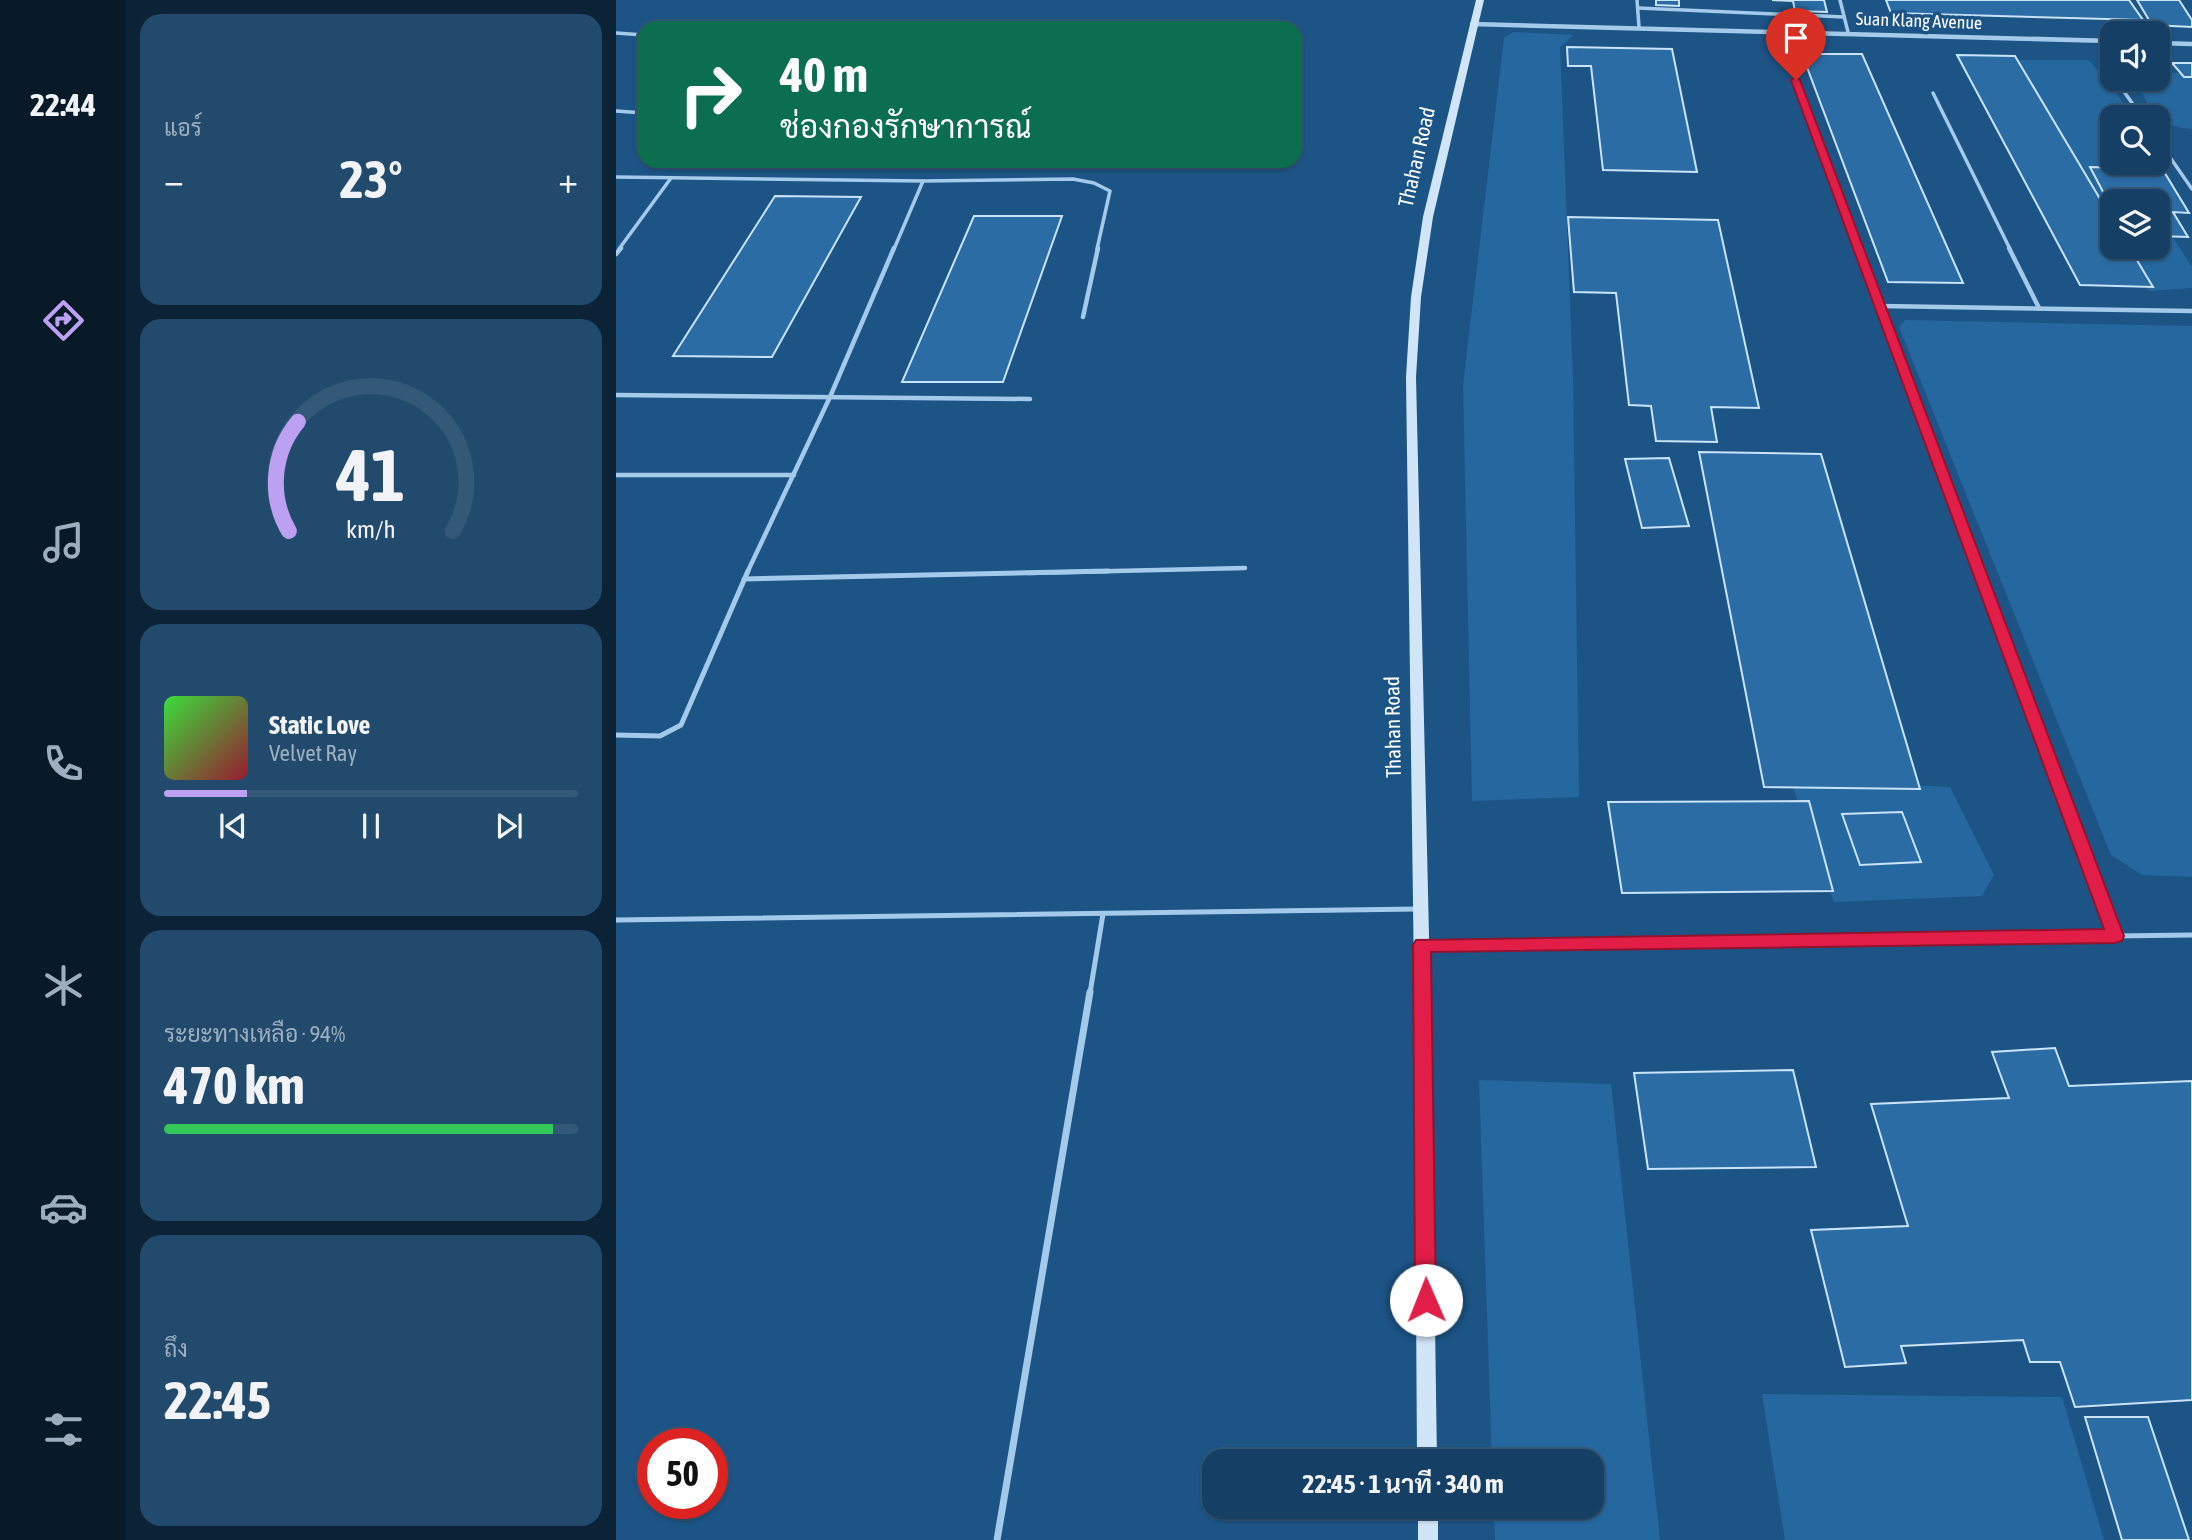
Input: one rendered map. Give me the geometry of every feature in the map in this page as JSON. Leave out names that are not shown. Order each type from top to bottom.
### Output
[{"type":"main road","name":"Thahan Road","points":[[1427,1449],[1422,945],[1411,377],[1416,297],[1428,217],[1472,24],[1480,0]]},
{"type":"main road","points":[[1428,1519],[1428,1540]]},
{"type":"street","name":"Suan Klang Avenue","points":[[1472,24],[2100,41]]},
{"type":"street","points":[[2170,43],[2192,44]]},
{"type":"lane","points":[[1637,0],[1639,27]]},
{"type":"lane","points":[[1840,0],[1848,32]]},
{"type":"lane","points":[[1638,8],[1844,17]]},
{"type":"lane","points":[[616,33],[637,34]]},
{"type":"lane","points":[[1785,49],[2115,936]]},
{"type":"lane","points":[[1933,93],[2039,308]]},
{"type":"lane","points":[[616,111],[637,112]]},
{"type":"lane","points":[[2170,157],[2192,189]]},
{"type":"lane","points":[[616,177],[923,181],[1073,179],[1094,183],[1110,191],[1083,317]]},
{"type":"lane","points":[[616,254],[671,178]]},
{"type":"lane","points":[[616,735],[661,735],[677,729],[830,397],[923,181]]},
{"type":"lane","points":[[1881,306],[2192,310]]},
{"type":"lane","points":[[616,395],[1030,399]]},
{"type":"lane","points":[[616,475],[794,475]]},
{"type":"lane","points":[[744,579],[1245,568]]},
{"type":"lane","points":[[616,920],[1420,909]]},
{"type":"lane","points":[[997,1540],[1103,914]]},
{"type":"lane","points":[[1422,945],[2192,935]]},
{"type":"shaded area","points":[[1513,32],[1574,35],[1560,47],[1573,378],[1579,797],[1472,801],[1463,385],[1504,38]]},
{"type":"shaded area","points":[[2006,60],[2089,60],[2100,74],[2100,91],[2114,91],[2119,97],[2124,105],[2100,105],[2100,175],[2160,175],[2159,189],[2100,189],[2100,212]]},
{"type":"shaded area","points":[[2170,73],[2192,77],[2192,129],[2170,124],[2170,105],[2149,105],[2140,91],[2170,91]]},
{"type":"shaded area","points":[[2170,233],[2192,267],[2192,288],[2149,291],[2129,259],[2170,259]]},
{"type":"shaded area","points":[[1905,320],[2192,326],[2192,877],[2142,875],[2111,855],[1899,327]]},
{"type":"shaded area","points":[[1790,779],[1950,787],[1994,875],[1982,896],[1834,902]]},
{"type":"shaded area","points":[[1479,1080],[1611,1084],[1660,1540],[1495,1540],[1494,1519],[1604,1519],[1604,1449],[1492,1449]]},
{"type":"shaded area","points":[[1762,1394],[2062,1397],[2104,1540],[1785,1540]]},
{"type":"building","points":[[1656,0],[1679,0],[1679,6],[1656,5]]},
{"type":"building","points":[[1772,0],[1824,0],[1827,12],[1795,11],[1793,1]]},
{"type":"building","points":[[1886,0],[2129,0],[2143,20],[1891,13]]},
{"type":"building","points":[[2137,0],[2179,0],[2192,20],[2192,27],[2170,26],[2170,21],[2150,21]]},
{"type":"building","points":[[1567,47],[1672,49],[1697,172],[1603,170],[1591,66],[1568,66]]},
{"type":"building","points":[[1802,54],[1862,54],[1963,283],[1888,282]]},
{"type":"building","points":[[1957,55],[2015,56],[2100,199],[2100,259],[2136,259],[2153,287],[2080,285]]},
{"type":"building","points":[[2172,63],[2192,63],[2192,77],[2184,77]]},
{"type":"building","points":[[2090,167],[2100,167],[2100,175],[2166,175],[2189,213],[2173,212],[2188,237],[2170,236],[2170,189],[2102,189]]},
{"type":"building","points":[[775,196],[861,197],[772,357],[673,356]]},
{"type":"building","points":[[974,216],[1062,216],[1003,382],[902,382]]},
{"type":"building","points":[[1568,217],[1718,220],[1759,408],[1711,407],[1717,442],[1656,441],[1651,406],[1629,405],[1616,293],[1574,292]]},
{"type":"building","points":[[1699,452],[1821,454],[1920,789],[1764,787]]},
{"type":"building","points":[[1669,458],[1689,526],[1642,528],[1625,459]]},
{"type":"building","points":[[1809,801],[1833,891],[1622,893],[1608,802]]},
{"type":"building","points":[[1902,812],[1921,862],[1860,865],[1842,814]]},
{"type":"building","points":[[2055,1048],[2069,1086],[2192,1081],[2192,1400],[2075,1407],[2060,1362],[2030,1362],[2023,1340],[1901,1346],[1906,1363],[1845,1367],[1811,1230],[1908,1226],[1871,1104],[2009,1098],[1992,1052]]},
{"type":"building","points":[[1793,1070],[1816,1167],[1648,1169],[1634,1073]]},
{"type":"building","points":[[2085,1417],[2148,1417],[2189,1540],[2122,1540]]},
{"type":"route","points":[[1426,1300],[1422,945],[2115,936],[1796,80]]}]
